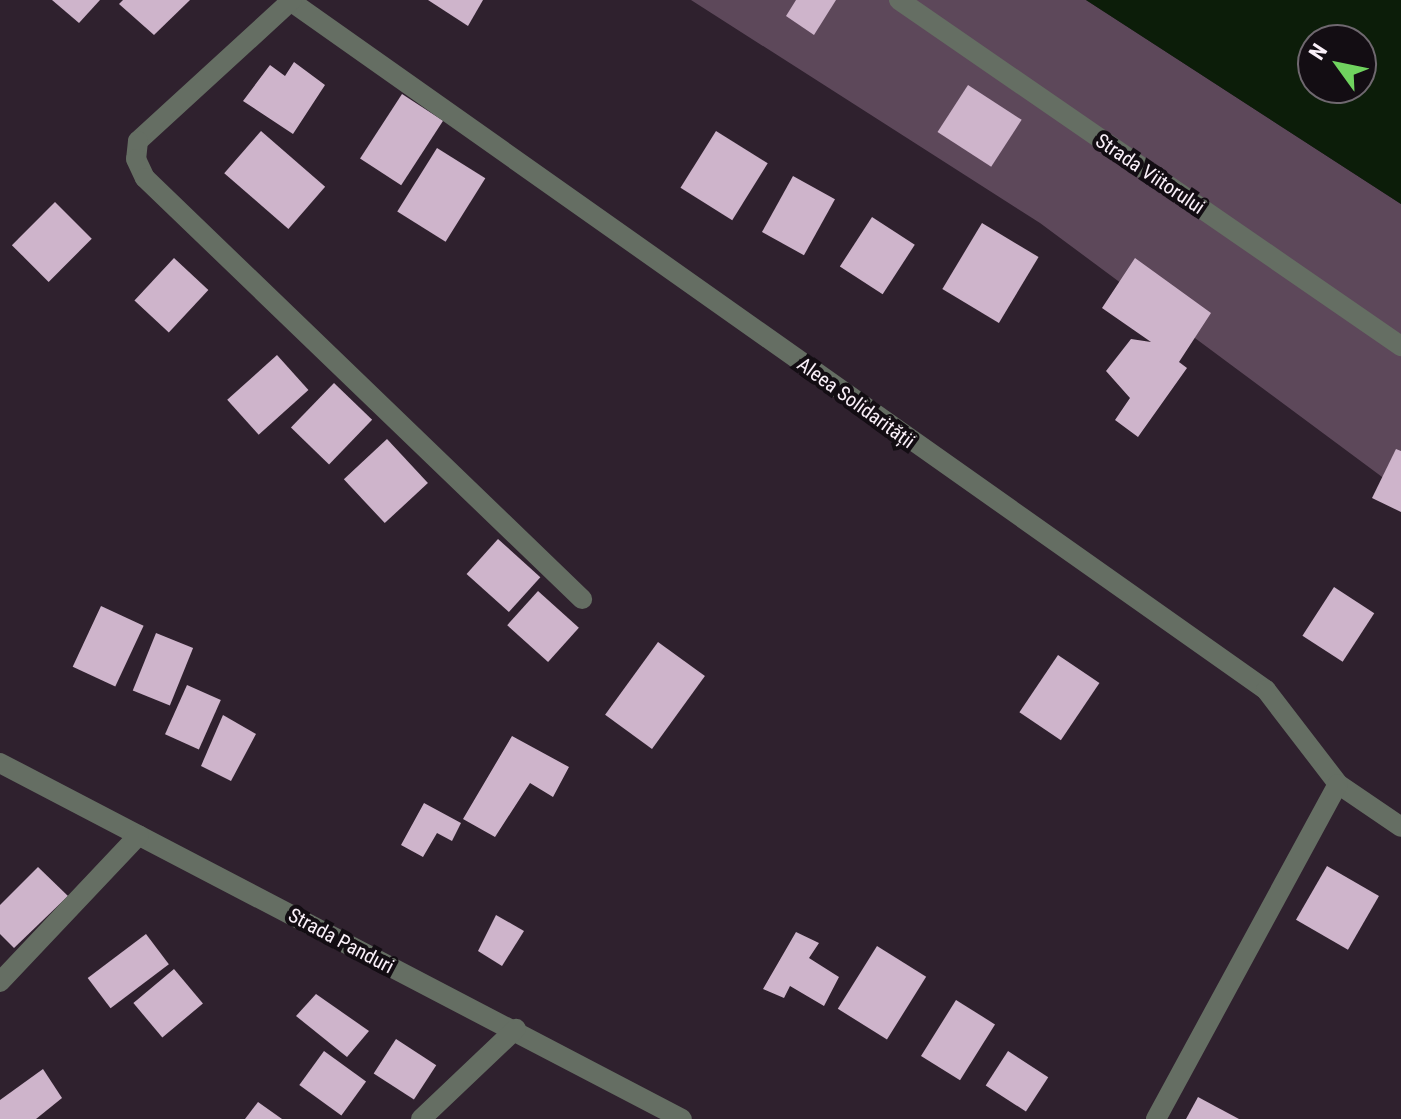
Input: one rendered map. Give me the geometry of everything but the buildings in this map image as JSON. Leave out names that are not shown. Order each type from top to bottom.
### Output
[{"type":"street","points":[[290,0],[138,141],[145,178],[582,599]]},
{"type":"street","name":"Aleea Solidarității","points":[[290,0],[1266,690],[1338,784],[1401,827]]},
{"type":"street","name":"Strada Viitorului","points":[[899,0],[1401,346]]},
{"type":"street","name":"Strada Panduri","points":[[0,763],[516,1029],[680,1118]]},
{"type":"street","points":[[1156,1119],[1338,784]]},
{"type":"street","points":[[0,982],[139,835]]},
{"type":"street","points":[[421,1119],[516,1029]]},
{"type":"shaded area","points":[[691,0],[1086,0],[1401,204],[1401,491],[1040,223]]},
{"type":"shaded area","points":[[1086,0],[1401,0],[1401,204]]}]
